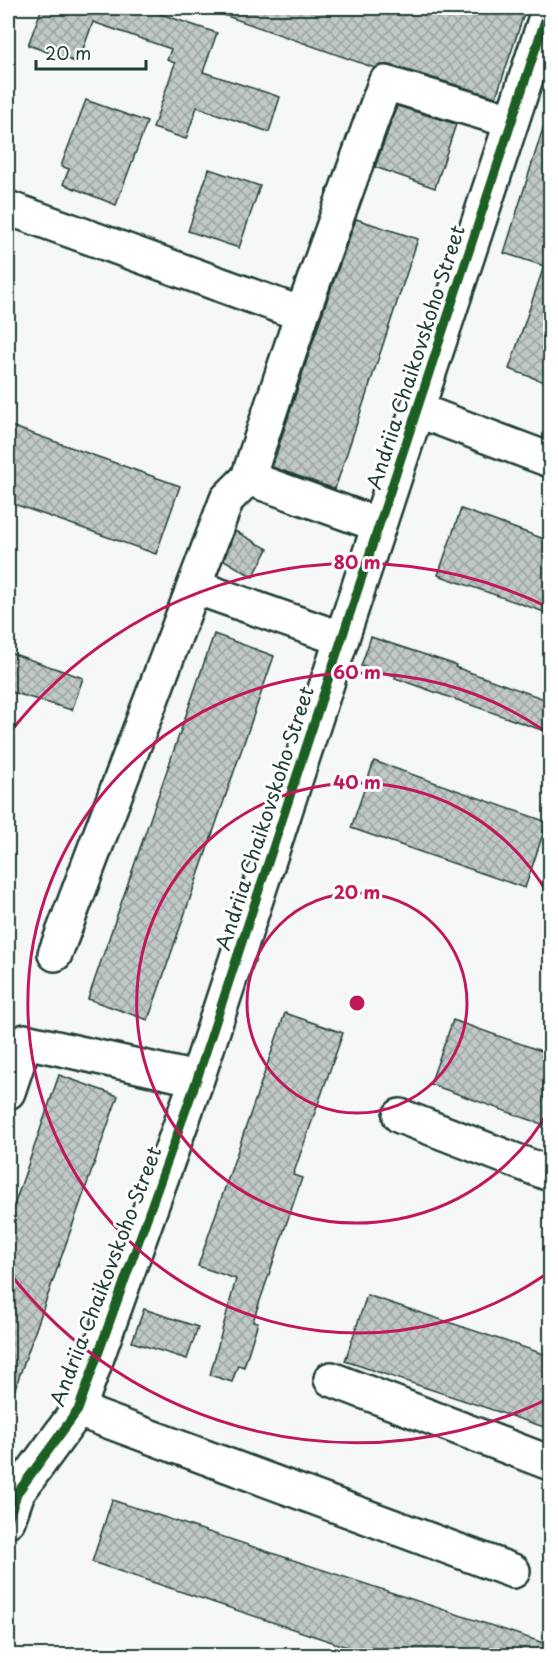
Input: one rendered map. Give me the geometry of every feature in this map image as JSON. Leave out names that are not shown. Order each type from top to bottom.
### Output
[{"type":"street","name":"Andriia Chaikovskoho Street","points":[[11,1500],[78,1410],[197,1079],[549,8]]},
{"type":"street","points":[[55,954],[227,499],[248,478],[302,314],[385,83],[511,121]]},
{"type":"street","points":[[8,208],[302,314]]},
{"type":"street","points":[[417,410],[550,460]]},
{"type":"street","points":[[248,478],[379,525]]},
{"type":"street","points":[[195,587],[342,639]]},
{"type":"street","points":[[8,1092],[25,1041],[197,1079]]},
{"type":"street","points":[[400,1116],[550,1174]]},
{"type":"street","points":[[331,1379],[550,1463]]},
{"type":"street","points":[[78,1410],[513,1571]]},
{"type":"building","points":[[42,8],[143,8],[217,33],[203,72],[280,97],[269,132],[197,107],[186,139],[153,128],[175,63],[167,60],[171,49],[93,22],[78,63],[28,45]]},
{"type":"building","points":[[216,8],[493,8],[503,11],[509,8],[526,8],[496,97],[390,65],[375,68],[215,12]]},
{"type":"building","points":[[86,100],[147,122],[116,205],[63,184],[69,169],[61,166]]},
{"type":"building","points":[[397,106],[456,124],[435,188],[375,167]]},
{"type":"building","points":[[544,125],[550,126],[550,384],[509,369],[544,266],[504,253]]},
{"type":"building","points":[[209,169],[260,186],[239,248],[188,231]]},
{"type":"building","points":[[356,219],[418,239],[335,489],[272,467]]},
{"type":"building","points":[[8,425],[180,486],[156,554],[8,502]]},
{"type":"building","points":[[461,509],[550,541],[550,614],[438,575]]},
{"type":"building","points":[[235,531],[268,549],[253,577],[224,560]]},
{"type":"building","points":[[214,634],[274,656],[148,1020],[88,999]]},
{"type":"building","points":[[371,637],[456,665],[455,667],[550,701],[550,733],[395,678],[396,676],[361,666]]},
{"type":"building","points":[[8,652],[83,678],[72,710],[8,691]]},
{"type":"building","points":[[374,761],[547,822],[525,888],[351,828]]},
{"type":"building","points":[[285,1013],[343,1033],[293,1175],[302,1178],[253,1321],[258,1322],[244,1367],[238,1365],[232,1382],[210,1375],[236,1279],[198,1266]]},
{"type":"building","points":[[453,1020],[550,1054],[550,1127],[430,1084]]},
{"type":"building","points":[[59,1075],[118,1096],[12,1397],[8,1397],[8,1223]]},
{"type":"building","points":[[367,1295],[550,1356],[550,1429],[345,1361]]},
{"type":"building","points":[[144,1309],[198,1327],[187,1359],[132,1342]]},
{"type":"building","points":[[112,1500],[550,1645],[550,1656],[374,1656],[92,1562]]},
{"type":"cycle path","points":[[8,1520],[18,1492],[78,1410],[197,1079],[549,8]]}]
